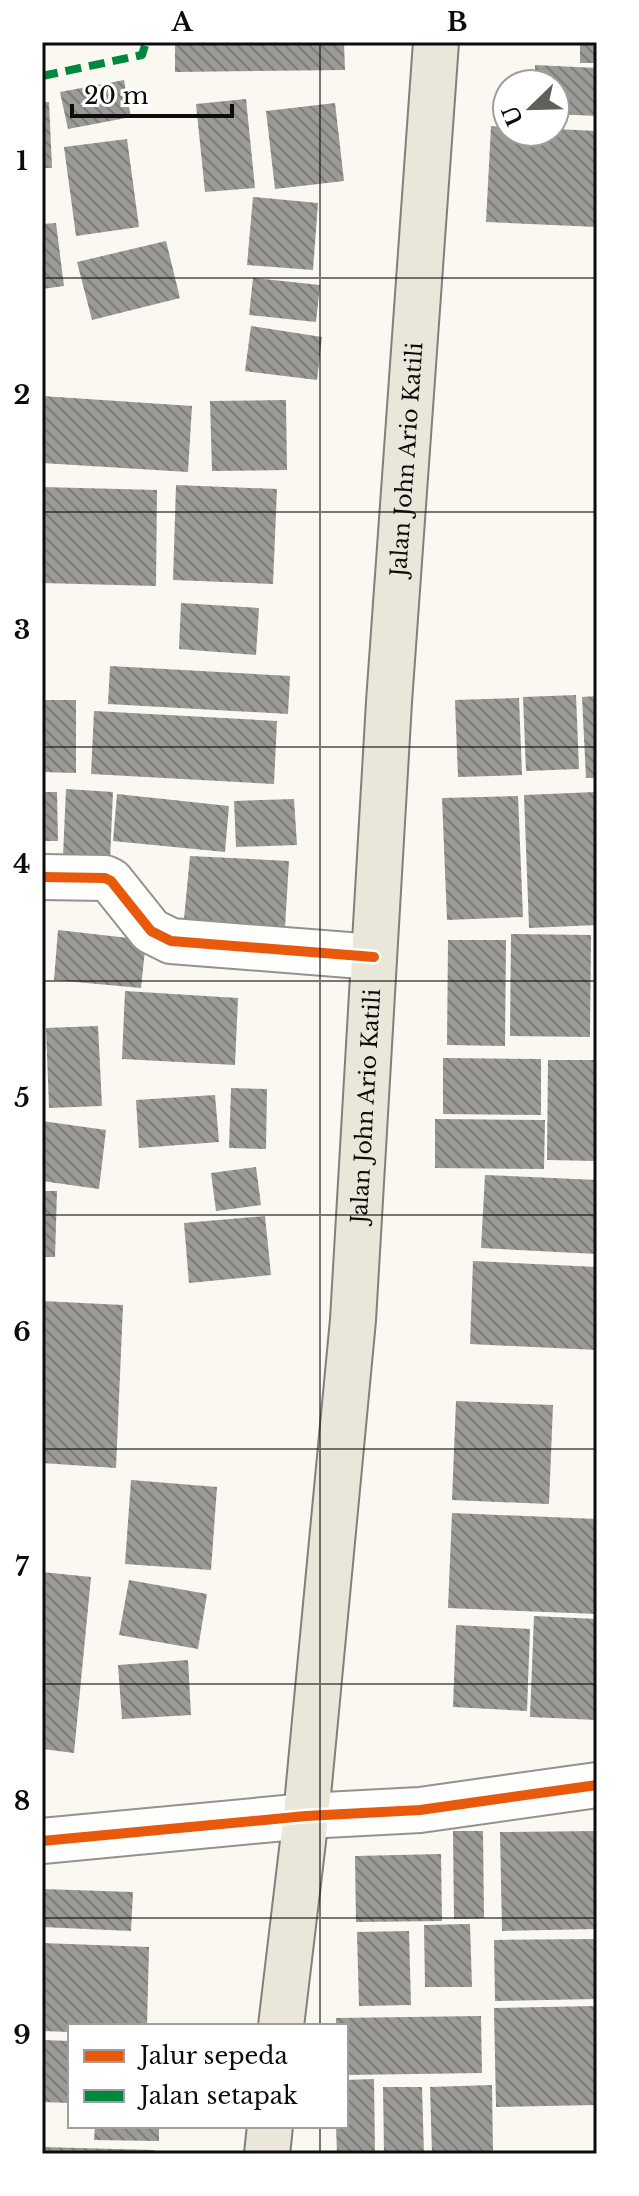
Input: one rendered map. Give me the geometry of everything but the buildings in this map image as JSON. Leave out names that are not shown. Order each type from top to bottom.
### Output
[{"type":"main road","name":"Jalan John Ario Katili","points":[[281,2024],[306,1816],[353,1320],[390,687],[436,42]]},
{"type":"main road","points":[[267,2154],[270,2128]]},
{"type":"street","points":[[42,877],[105,878],[111,881],[151,931],[171,941],[374,957]]},
{"type":"street","points":[[42,1841],[306,1816],[420,1810],[597,1785]]},
{"type":"marked path","points":[[42,76],[142,55],[146,42]]},
{"type":"cycle path","points":[[42,877],[105,878],[111,881],[151,931],[171,941],[374,957]]},
{"type":"cycle path","points":[[42,1841],[306,1816],[420,1810],[597,1785]]}]
